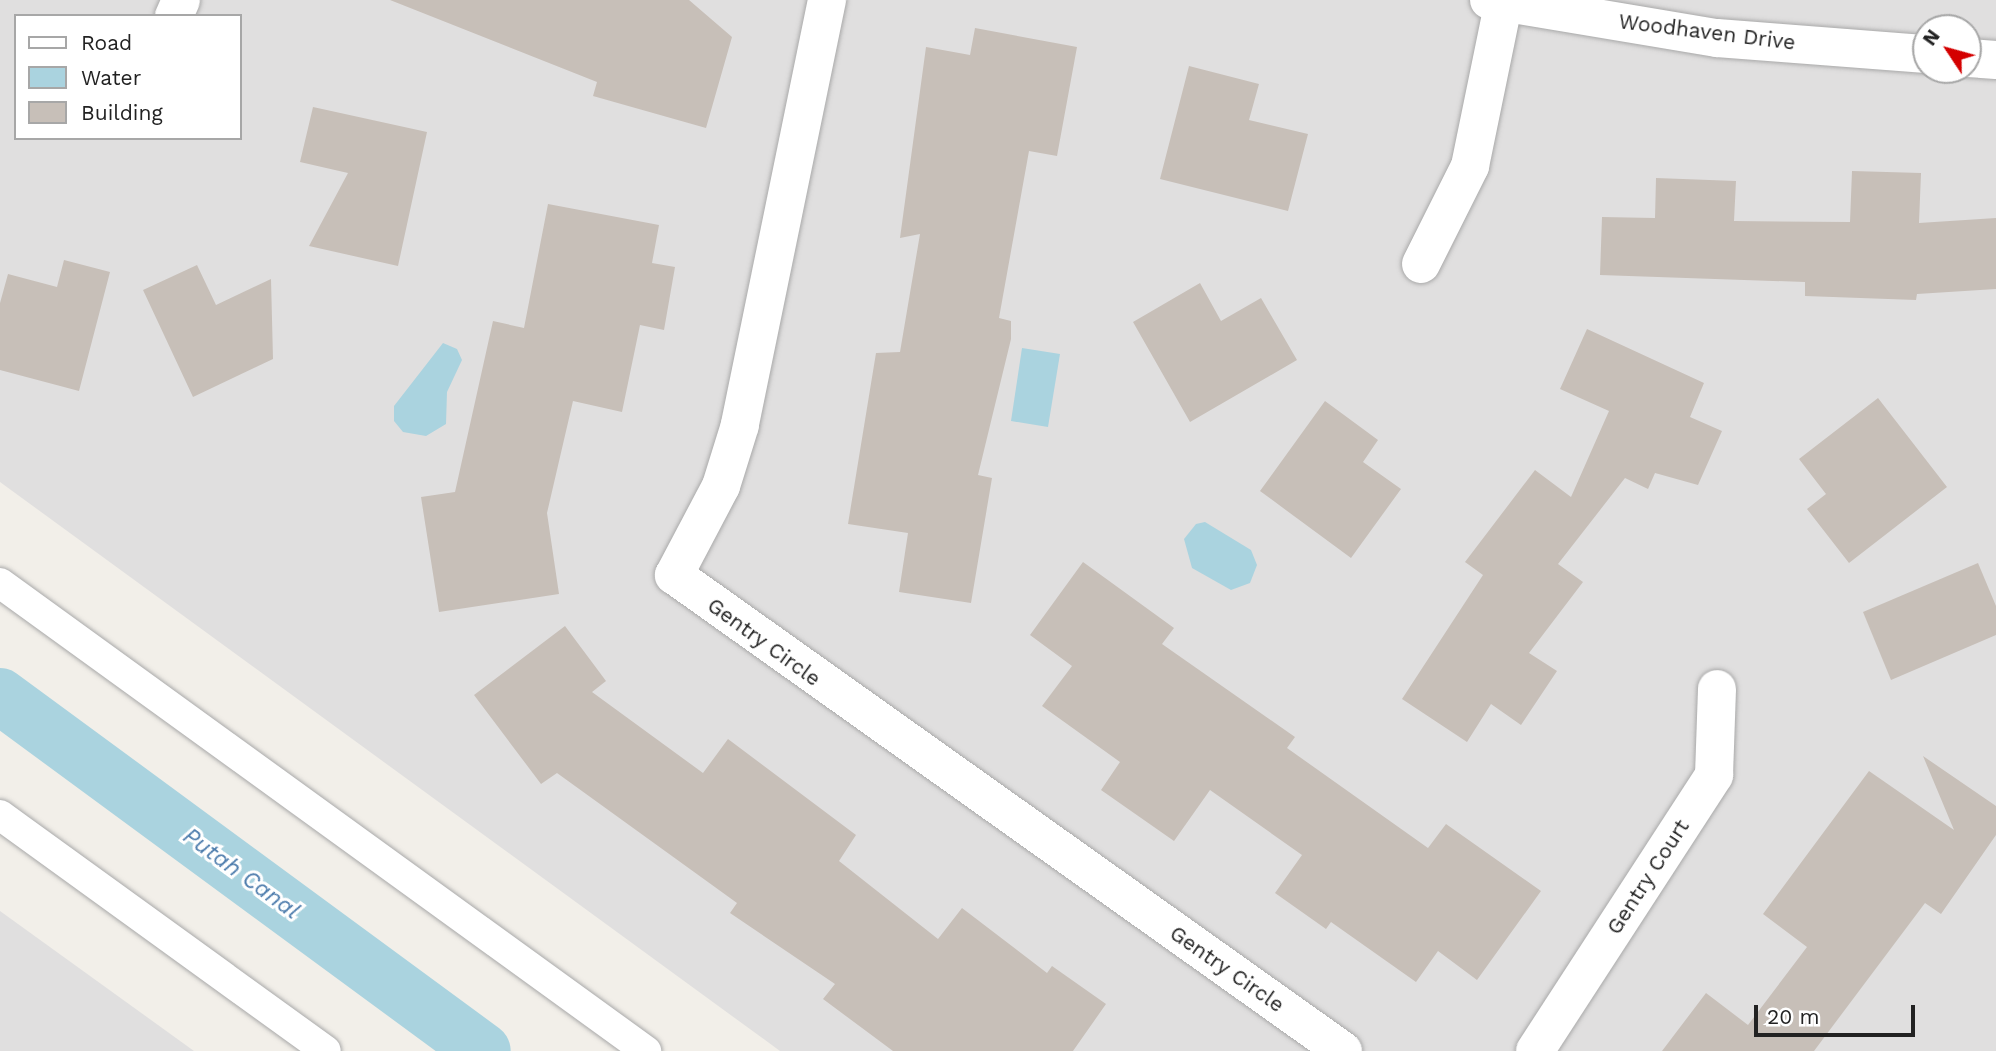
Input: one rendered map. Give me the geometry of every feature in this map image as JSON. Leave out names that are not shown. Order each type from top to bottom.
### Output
[{"type":"street","name":"Gentry Circle","points":[[827,0],[740,425],[721,486],[674,575],[1343,1051]]},
{"type":"street","name":"Woodhaven Drive","points":[[1499,1],[1717,38],[1912,53]]},
{"type":"street","points":[[1421,264],[1469,166],[1499,1]]},
{"type":"street","name":"Gentry Court","points":[[1535,1051],[1714,775],[1717,689]]},
{"type":"lane","points":[[0,583],[646,1051]]},
{"type":"lane","points":[[0,815],[326,1051]]},
{"type":"shaded area","points":[[0,0],[1996,0],[1996,1051],[780,1051],[0,482]]},
{"type":"shaded area","points":[[0,911],[194,1051],[0,1051]]},
{"type":"water","points":[[443,343],[457,349],[462,360],[447,392],[446,424],[426,436],[403,432],[394,421],[394,406]]},
{"type":"water","points":[[1022,348],[1060,354],[1048,427],[1011,421]]},
{"type":"water","points":[[1205,522],[1251,550],[1257,565],[1250,583],[1231,590],[1192,568],[1184,539],[1196,524]]},
{"type":"building","points":[[390,0],[689,0],[732,37],[706,128],[593,96],[597,82]]},
{"type":"building","points":[[975,28],[1077,47],[1057,156],[1029,151],[999,318],[1011,321],[1011,339],[978,475],[992,478],[971,603],[899,592],[908,533],[848,524],[876,353],[900,352],[920,234],[900,238],[926,47],[970,55]]},
{"type":"building","points":[[1189,66],[1259,84],[1249,120],[1308,134],[1288,211],[1160,179]]},
{"type":"building","points":[[313,107],[427,132],[398,266],[309,246],[348,173],[300,162]]},
{"type":"building","points":[[1852,171],[1921,173],[1919,223],[1996,218],[1996,289],[1917,294],[1916,300],[1805,296],[1805,282],[1600,275],[1602,217],[1655,218],[1656,178],[1736,181],[1734,221],[1850,222]]},
{"type":"building","points":[[548,204],[659,225],[652,263],[675,267],[664,330],[640,325],[622,412],[573,401],[547,513],[559,594],[439,612],[421,497],[455,492],[493,321],[524,328]]},
{"type":"building","points":[[64,260],[110,272],[79,391],[0,370],[0,303],[8,274],[57,287]]},
{"type":"building","points":[[197,265],[216,305],[271,279],[273,359],[193,397],[143,290]]},
{"type":"building","points":[[1200,283],[1221,321],[1261,298],[1297,360],[1190,422],[1133,322]]},
{"type":"building","points":[[1587,329],[1704,383],[1690,417],[1722,431],[1698,485],[1655,473],[1648,489],[1625,478],[1558,564],[1583,582],[1529,653],[1557,671],[1521,725],[1491,704],[1467,742],[1402,699],[1483,575],[1465,562],[1535,470],[1571,497],[1609,411],[1560,389]]},
{"type":"building","points":[[1878,398],[1947,487],[1849,563],[1807,509],[1826,494],[1799,459]]},
{"type":"building","points":[[1325,401],[1378,440],[1363,462],[1401,489],[1351,558],[1260,491]]},
{"type":"building","points":[[1083,562],[1174,628],[1162,644],[1295,737],[1287,748],[1428,848],[1446,824],[1541,891],[1477,980],[1438,951],[1416,982],[1331,922],[1326,929],[1275,893],[1302,855],[1210,790],[1174,841],[1101,790],[1120,762],[1042,706],[1072,666],[1030,635]]},
{"type":"building","points":[[1978,563],[1996,606],[1996,635],[1891,680],[1863,612]]},
{"type":"building","points":[[565,626],[606,681],[592,692],[703,773],[728,739],[856,835],[839,861],[938,939],[962,908],[1047,973],[1052,966],[1106,1004],[1073,1051],[893,1051],[823,999],[835,984],[730,913],[737,903],[557,773],[541,784],[474,695]]},
{"type":"building","points":[[1923,756],[1996,806],[1996,835],[1941,914],[1925,903],[1814,1051],[1662,1051],[1706,993],[1748,1025],[1807,947],[1763,914],[1869,771],[1954,830]]},
{"type":"waterway","name":"Putah Canal","points":[[0,696],[483,1051]]}]
